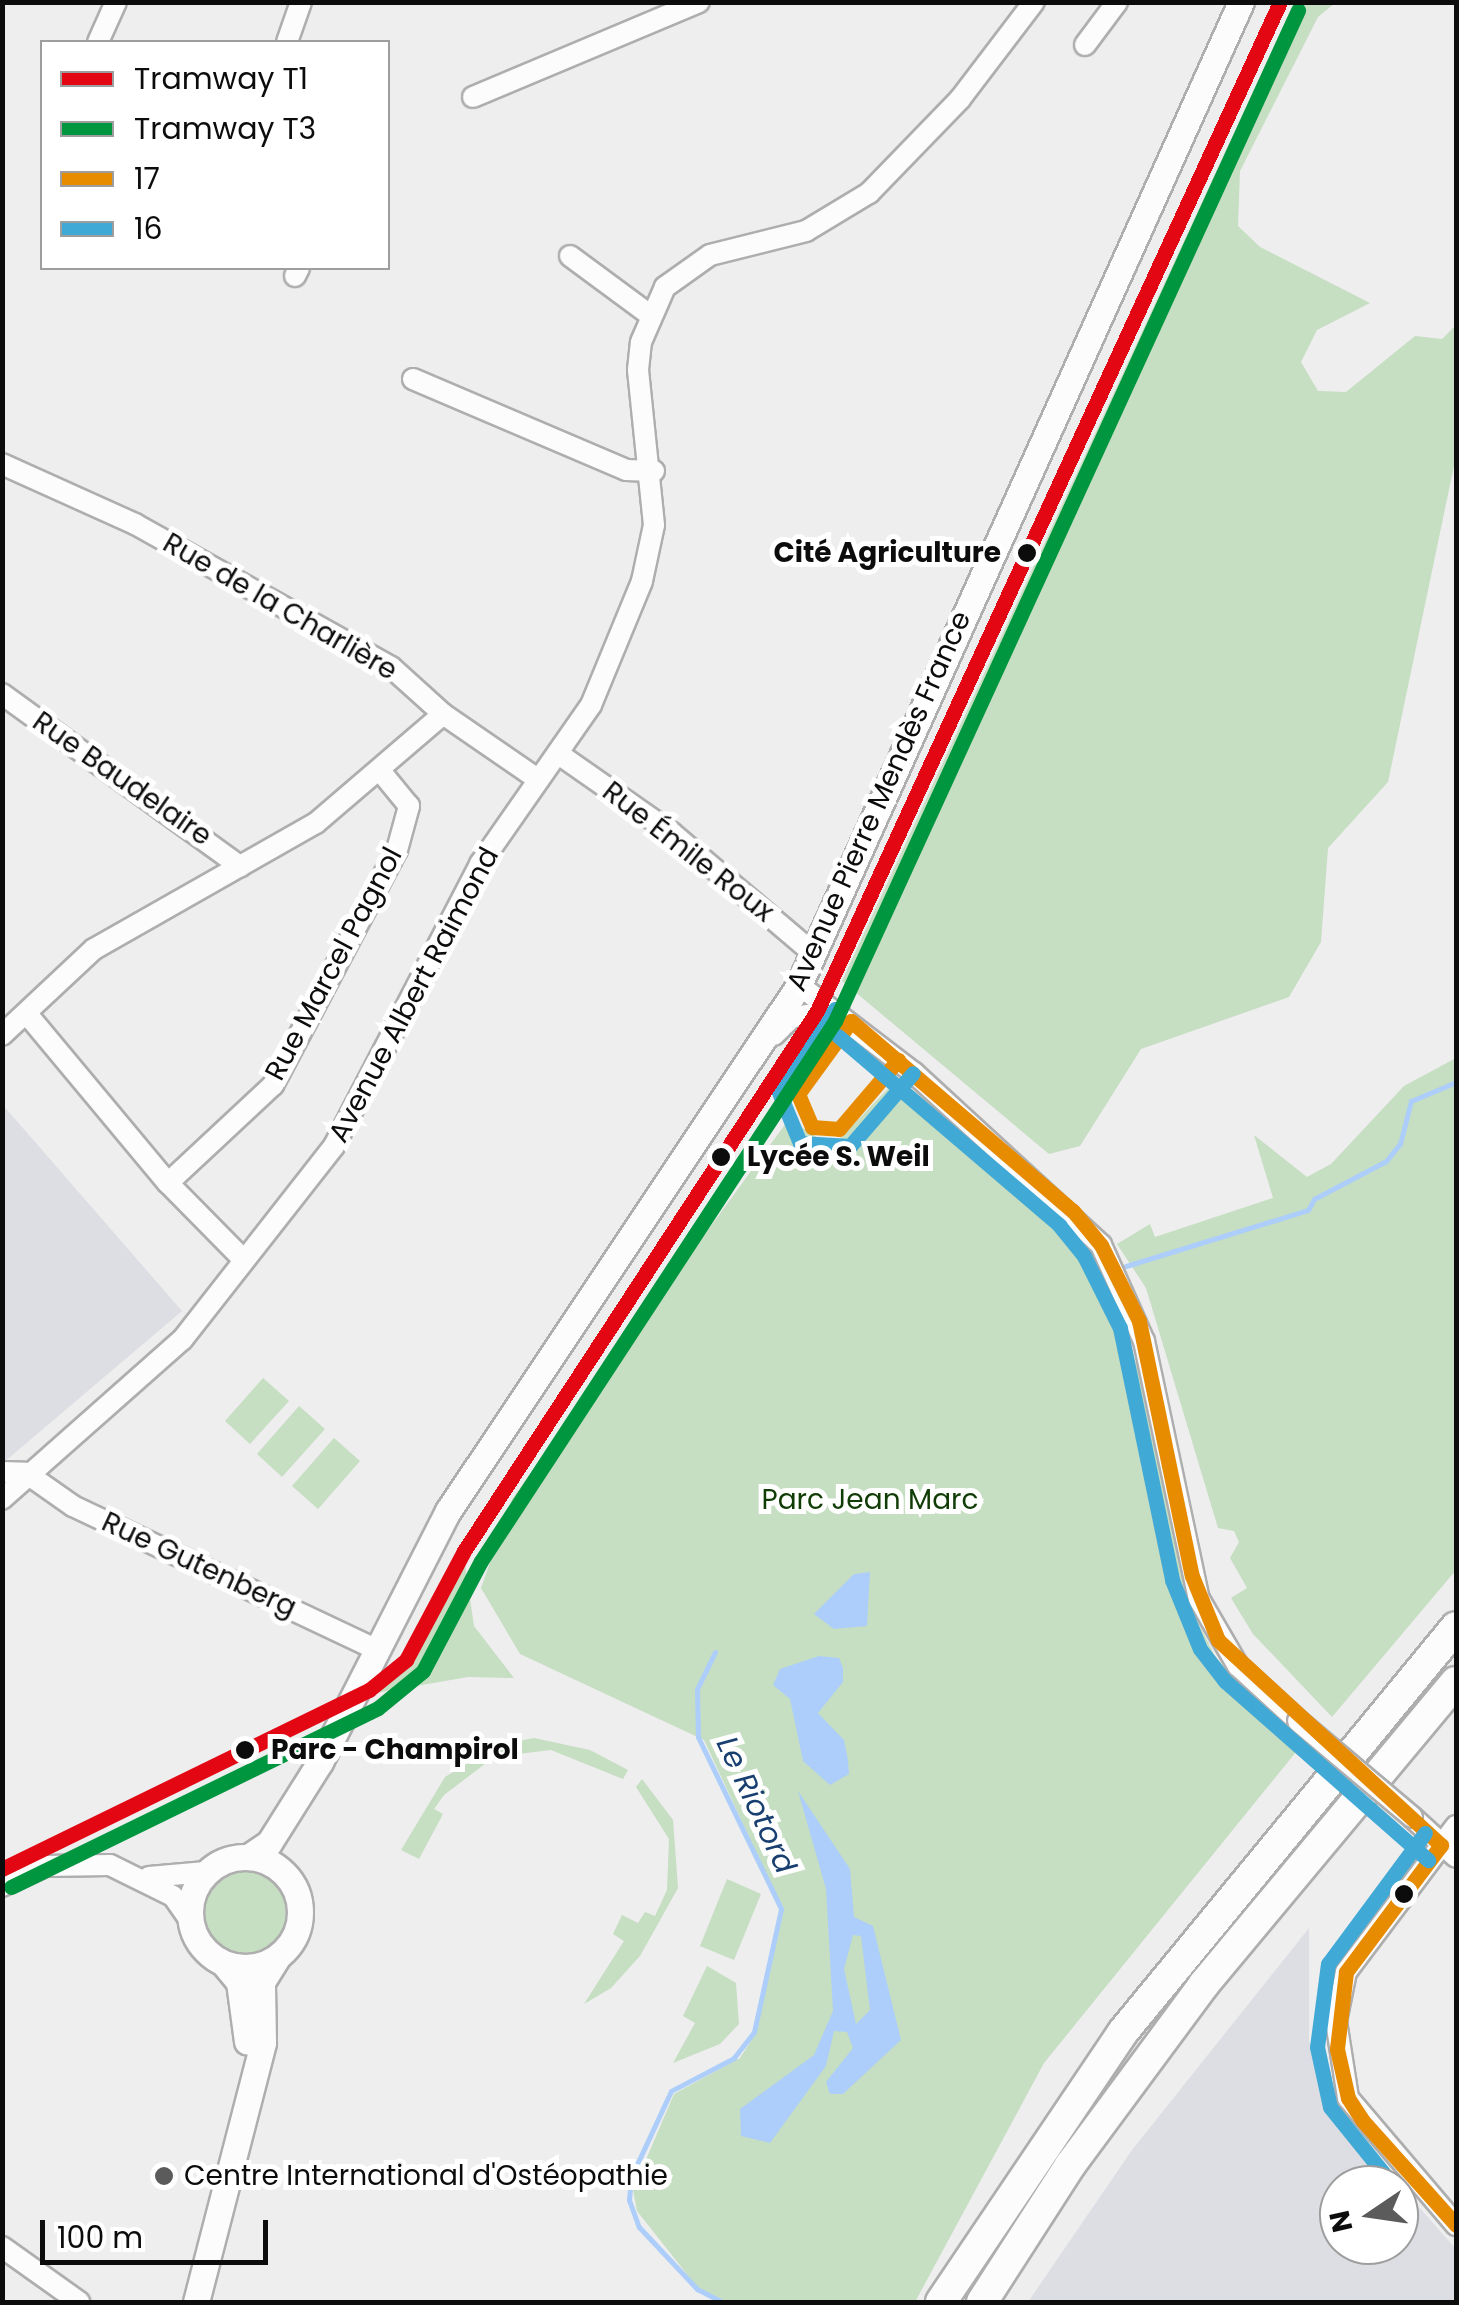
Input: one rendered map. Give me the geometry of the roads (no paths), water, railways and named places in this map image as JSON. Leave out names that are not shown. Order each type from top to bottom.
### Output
[{"type":"highway","points":[[940,2302],[1123,2032],[1456,1627]]},
{"type":"highway","points":[[982,2302],[1071,2164],[1204,1984],[1456,1682]]},
{"type":"main road","name":"Avenue Pierre Mendès France","points":[[248,1856],[269,1843],[320,1762],[448,1511],[767,1042],[799,986],[1240,2]]},
{"type":"main road","points":[[196,2302],[262,2042],[262,1982],[300,1914],[291,1880],[288,1845],[320,1762]]},
{"type":"main road","points":[[252,2080],[242,1990],[224,1964],[203,1948],[191,1922],[192,1895],[206,1872],[248,1856],[270,1862],[291,1880]]},
{"type":"main road","points":[[224,1964],[251,1968],[276,1960]]},
{"type":"street","points":[[99,40],[116,2]]},
{"type":"street","points":[[288,40],[301,2]]},
{"type":"street","points":[[473,97],[699,2]]},
{"type":"street","name":"Avenue Albert Raimond","points":[[2,1499],[26,1473],[182,1340],[334,1146],[480,864],[560,755],[591,705],[642,580],[654,471],[638,370],[650,315],[665,287],[710,254],[806,231],[869,193],[960,99],[1034,2]]},
{"type":"street","points":[[1085,45],[1117,2]]},
{"type":"street","points":[[570,256],[650,315]]},
{"type":"street","points":[[412,379],[626,470],[654,471]]},
{"type":"street","name":"Rue de la Charlière","points":[[2,464],[135,524],[391,666],[442,714],[539,780]]},
{"type":"street","name":"Rue Baudelaire","points":[[2,694],[240,866]]},
{"type":"street","points":[[2,1035],[140,917],[240,866],[382,773],[442,714]]},
{"type":"street","name":"Rue Émile Roux","points":[[560,755],[672,833],[813,953]]},
{"type":"street","name":"Rue Marcel Pagnol","points":[[168,1183],[273,1085],[389,866],[409,806],[382,773]]},
{"type":"street","points":[[799,986],[839,1011],[1073,1211],[1101,1246],[1144,1340],[1190,1566],[1209,1623],[1238,1666],[1449,1851]]},
{"type":"street","points":[[767,1042],[792,1017],[839,1011]]},
{"type":"street","points":[[27,1014],[168,1183],[244,1260]]},
{"type":"street","points":[[2,1472],[26,1473]]},
{"type":"street","name":"Rue Gutenberg","points":[[26,1473],[73,1506],[376,1649]]},
{"type":"street","points":[[1456,1826],[1449,1851],[1346,1972],[1337,2049],[1363,2121],[1456,2226]]},
{"type":"street","points":[[2,1886],[45,1866],[81,1861],[144,1876],[206,1872]]},
{"type":"street","points":[[144,1876],[181,1901],[191,1922]]},
{"type":"street","points":[[2,2247],[78,2302]]},
{"type":"water","points":[[870,1572],[867,1626],[834,1629],[814,1614],[854,1574]]},
{"type":"water","points":[[819,1656],[839,1658],[843,1668],[843,1682],[818,1713],[844,1740],[848,1760],[849,1774],[830,1785],[803,1761],[790,1699],[773,1685],[780,1669]]},
{"type":"water","points":[[798,1791],[850,1869],[854,1917],[873,1926],[901,2040],[843,2094],[830,2094],[826,2082],[853,2048],[847,2032],[834,2031],[826,2066],[770,2143],[741,2136],[740,2109],[814,2055],[833,2011],[826,1889]],"holes":[[[853,1935],[861,1936],[870,2010],[856,2024],[844,1969]]]},
{"type":"waterway","name":"Le Riotord","points":[[1126,1266],[1308,1210],[1314,1199],[1386,1161],[1400,1144],[1411,1101],[1456,1082]]},
{"type":"waterway","name":"Le Riotord","points":[[715,1652],[697,1689],[698,1737],[781,1909],[754,2032],[734,2058],[671,2091],[631,2177],[629,2200],[639,2227],[697,2289],[722,2302]]},
{"type":"tram line","name":"T1","points":[[2,1869],[369,1690],[406,1660],[464,1551],[817,1011],[1280,2]]},
{"type":"tram line","name":"T3","points":[[11,1887],[378,1708],[423,1671],[481,1561],[835,1021],[1298,10]]},
{"type":"place","name":"Cité Agriculture","points":[[1027,553]]},
{"type":"place","name":"Lycée S. Weil","points":[[721,1157]]},
{"type":"place","name":"Parc - Champirol","points":[[245,1750]]},
{"type":"place","name":"Centre International d'Ostéopathie","points":[[164,2176]]},
{"type":"park label","name":"Parc Jean Marc","points":[[870,1500]]}]
